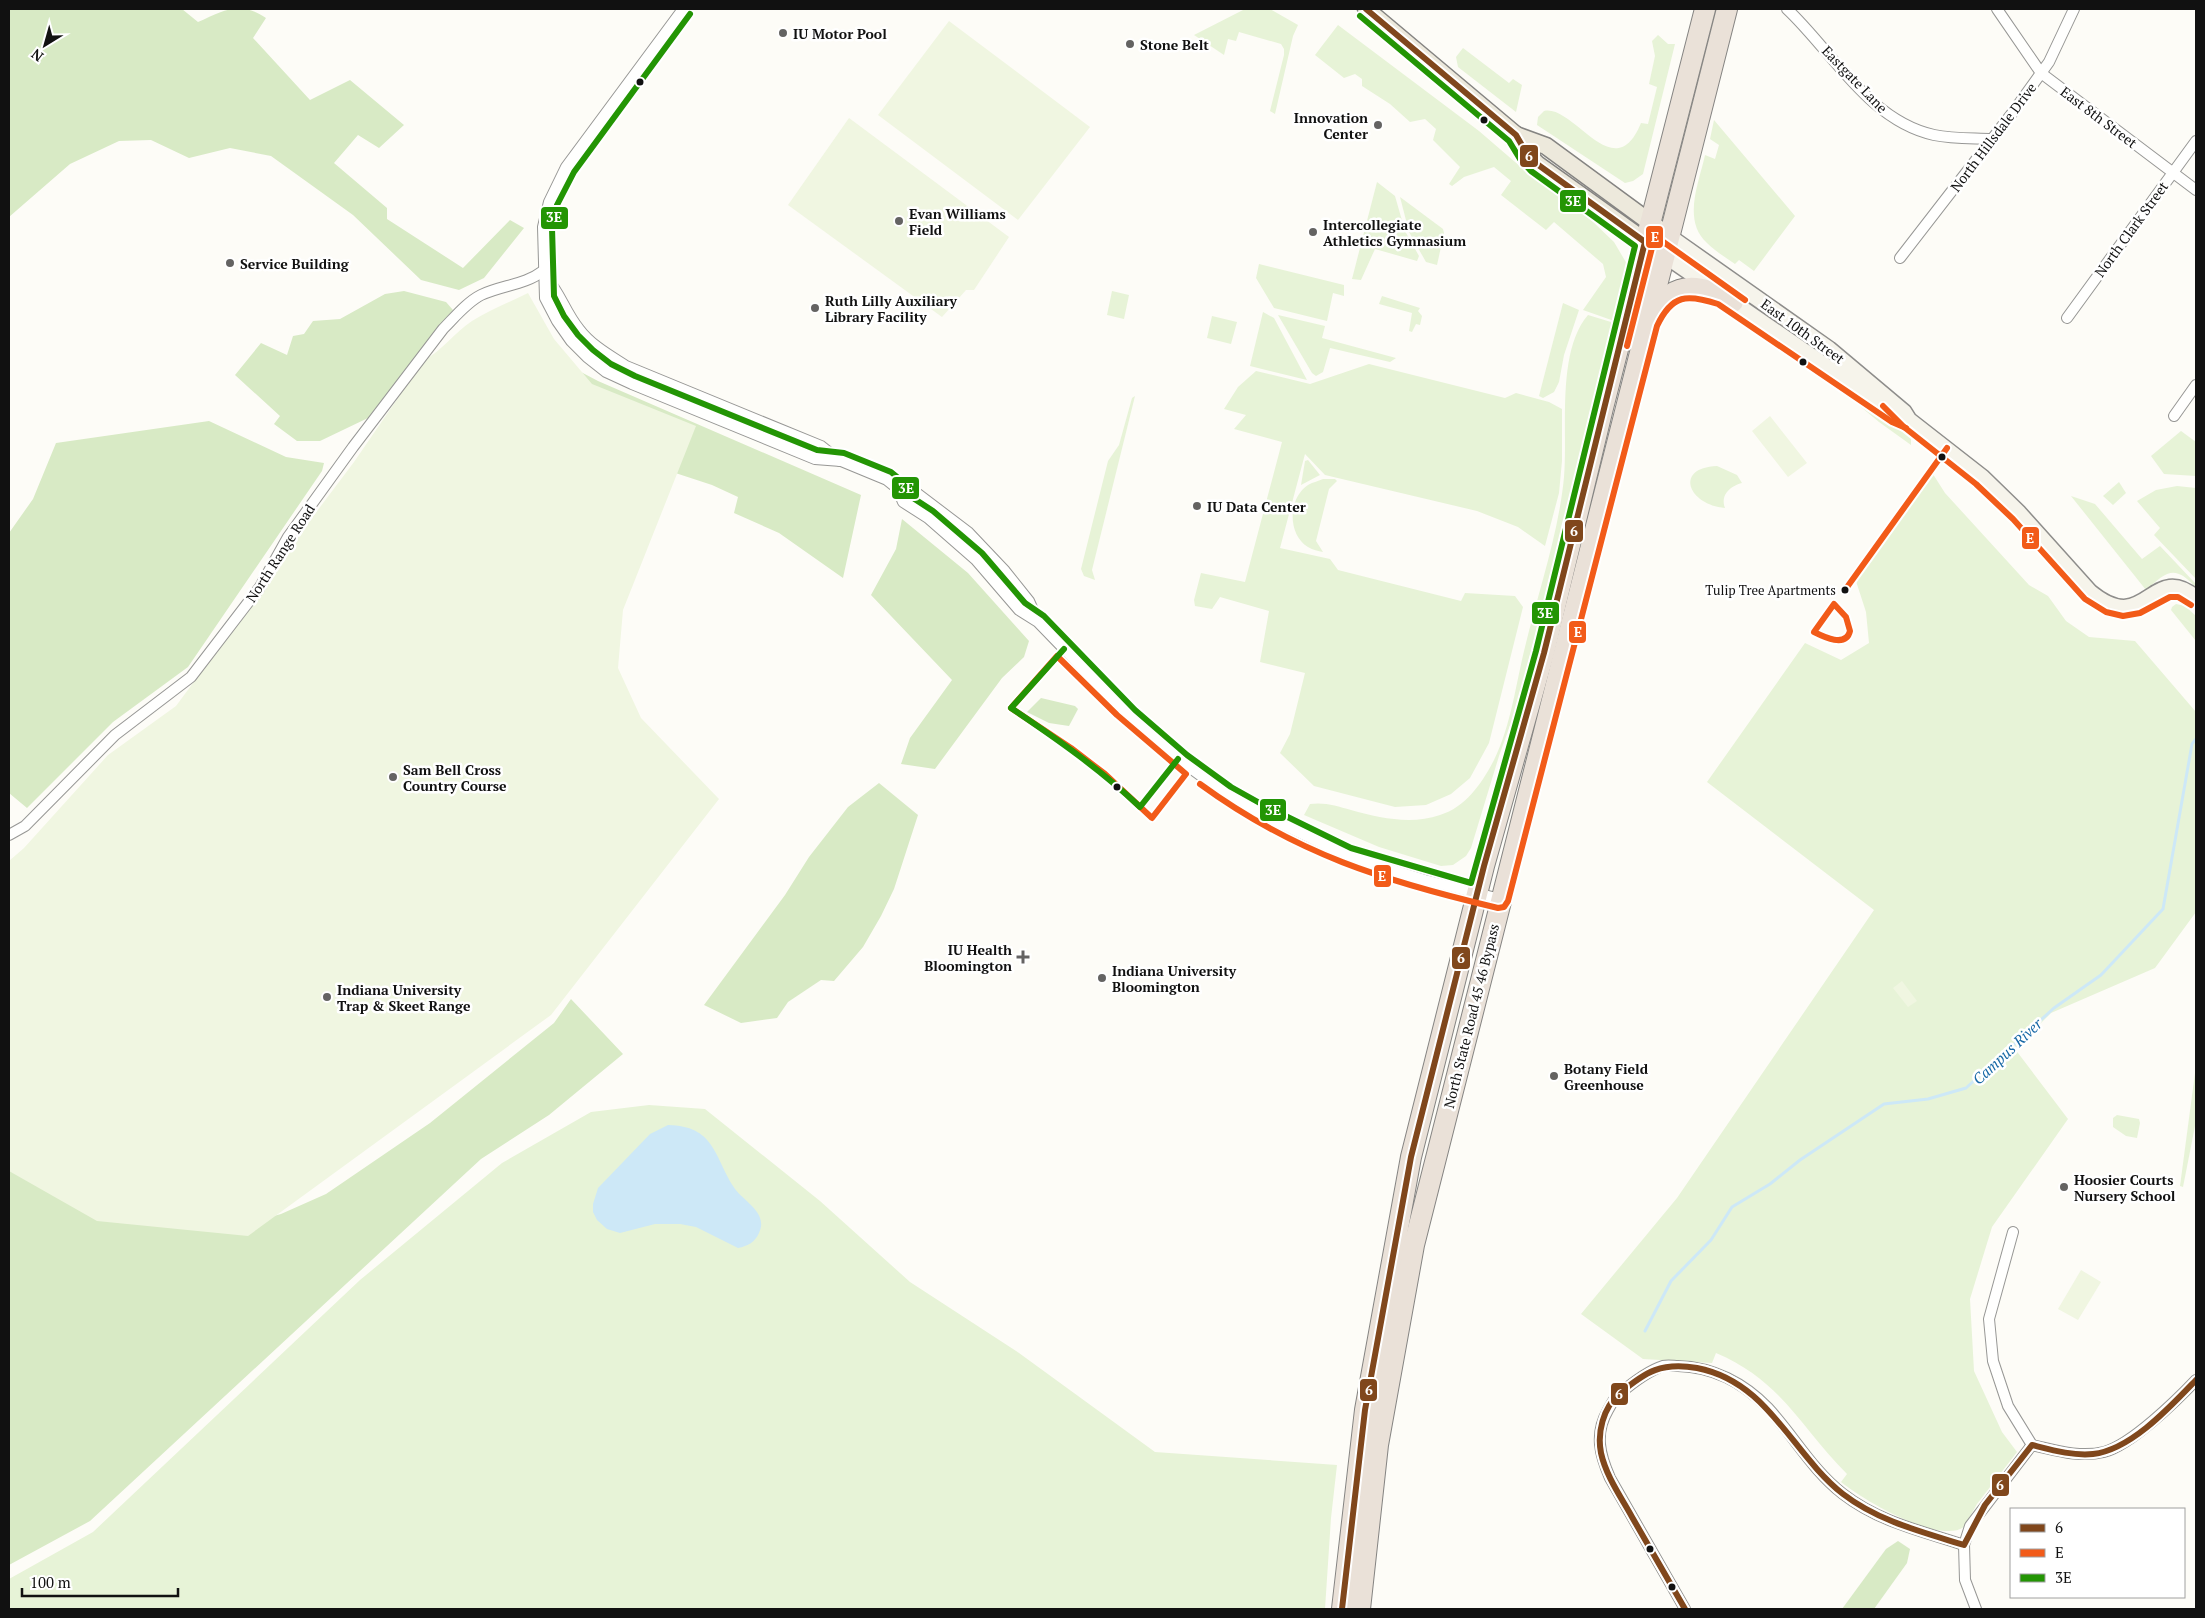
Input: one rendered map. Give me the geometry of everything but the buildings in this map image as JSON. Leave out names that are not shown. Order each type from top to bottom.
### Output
[{"type":"highway","points":[[1342,1609],[1361,1433],[1405,1186],[1477,894],[1540,669],[1650,221],[1705,9]]},
{"type":"highway","name":"North State Road 45 46 Bypass","points":[[1360,1609],[1376,1460],[1403,1297],[1432,1168],[1649,323],[1727,9]]},
{"type":"highway","points":[[1649,323],[1662,302],[1673,292],[1681,288],[1689,287],[1712,292],[1733,302]]},
{"type":"main road","name":"East 10th Street","points":[[1366,9],[1516,135],[1534,162],[1666,256]]},
{"type":"main road","name":"East 10th Street","points":[[1516,135],[1546,146],[1670,236]]},
{"type":"street","points":[[683,9],[566,167],[549,202],[543,227],[545,298],[571,341],[606,372],[815,458],[841,461]]},
{"type":"street","name":"Eastgate Lane","points":[[1787,9],[1808,28],[1838,66],[1866,94],[1899,121],[1934,135],[1992,139]]},
{"type":"street","name":"East 8th Street","points":[[1997,9],[2040,74],[2196,190]]},
{"type":"street","name":"North Hillsdale Drive","points":[[1900,258],[2040,74],[2053,55],[2074,9]]},
{"type":"street","name":"North Clark Street","points":[[2066,318],[2196,141]]},
{"type":"street","name":"East 10th Street","points":[[1670,236],[1837,354],[1902,409],[1909,420]]},
{"type":"street","name":"East 10th Street","points":[[1666,256],[1897,415],[1909,420],[1982,477],[2019,513],[2090,592],[2102,601],[2116,608],[2128,609],[2140,604],[2158,591],[2171,587],[2184,589],[2196,598]]},
{"type":"street","points":[[544,274],[557,290],[579,330],[600,350],[626,366],[821,446],[841,461],[887,480],[897,488],[903,502],[953,539],[976,560],[1019,610],[1038,622],[1100,688],[1146,732],[1182,762],[1226,794],[1261,814],[1348,856],[1500,899]]},
{"type":"street","name":"North Range Road","points":[[9,835],[25,826],[115,735],[191,677],[260,587],[288,537],[353,447],[443,330],[459,313],[480,295],[532,280],[544,274]]},
{"type":"street","points":[[2174,416],[2196,385]]},
{"type":"street","points":[[897,488],[910,488],[968,532],[1005,571],[1029,601],[1038,622]]},
{"type":"street","points":[[2013,1232],[1989,1319],[1993,1361],[2008,1406],[2032,1444],[2068,1454],[2104,1452],[2156,1419],[2196,1380]]},
{"type":"street","points":[[1685,1609],[1610,1478],[1600,1455],[1598,1434],[1606,1413],[1616,1397],[1637,1380],[1664,1366],[1691,1366],[1714,1371],[1750,1390],[1769,1409],[1817,1470],[1842,1494],[1870,1512],[1897,1524],[1964,1546]]},
{"type":"street","points":[[1976,1609],[1965,1580],[1964,1546],[1970,1526],[2032,1444]]},
{"type":"green space","points":[[240,8],[248,9],[266,18],[253,38],[310,100],[350,80],[404,125],[379,148],[358,135],[334,163],[387,208],[387,219],[463,268],[510,220],[524,228],[484,278],[459,290],[421,280],[353,215],[271,156],[230,148],[189,158],[151,140],[119,141],[70,164],[9,217],[9,9],[182,9],[198,22],[224,11]]},
{"type":"green space","points":[[1245,9],[1270,9],[1298,25],[1293,36],[1275,114],[1270,111],[1284,55],[1284,49],[1281,44],[1239,32],[1236,41],[1228,39],[1224,55],[1194,35]]},
{"type":"green space","points":[[949,21],[1090,127],[1018,220],[878,115]]},
{"type":"green space","points":[[1338,25],[1479,131],[1522,168],[1591,220],[1614,242],[1627,264],[1617,322],[1583,310],[1606,277],[1603,264],[1554,222],[1546,230],[1501,195],[1511,181],[1494,167],[1464,177],[1452,186],[1449,184],[1460,167],[1433,140],[1436,129],[1425,119],[1410,122],[1390,104],[1362,86],[1362,79],[1355,74],[1344,78],[1315,55]]},
{"type":"green space","points":[[1658,35],[1668,44],[1675,44],[1643,174],[1633,181],[1625,183],[1537,125],[1538,117],[1544,111],[1556,112],[1606,146],[1619,148],[1630,141],[1641,123],[1648,124],[1657,87],[1649,84],[1655,56],[1652,41]]},
{"type":"green space","points":[[1463,48],[1509,83],[1513,79],[1522,85],[1516,112],[1458,67],[1456,57]]},
{"type":"green space","name":"Evan Williams Field","points":[[849,118],[1009,237],[974,290],[966,290],[942,317],[788,205]]},
{"type":"green space","points":[[1714,120],[1795,216],[1754,271],[1739,260],[1735,264],[1713,249],[1699,234],[1695,223],[1694,201],[1705,155],[1715,159],[1719,145],[1710,139]]},
{"type":"green space","points":[[1377,182],[1395,196],[1405,231],[1419,256],[1417,261],[1375,249],[1361,280],[1352,279]]},
{"type":"green space","points":[[1400,197],[1443,229],[1444,233],[1437,265],[1426,262],[1409,232]]},
{"type":"green space","points":[[1259,264],[1344,285],[1344,296],[1333,293],[1327,321],[1274,308],[1256,278]]},
{"type":"green space","points":[[404,291],[446,302],[453,310],[368,418],[320,441],[297,441],[274,424],[280,416],[235,375],[261,343],[287,355],[293,336],[304,334],[313,321],[340,319],[385,294]]},
{"type":"green space","points":[[1112,291],[1129,295],[1124,319],[1107,315]]},
{"type":"green space","name":"Sam Bell Cross Country Course","points":[[528,293],[554,339],[592,384],[696,426],[623,610],[618,668],[641,718],[719,799],[551,1015],[248,1236],[97,1221],[9,1171],[9,861],[24,848],[108,755],[176,706],[354,462],[424,360],[437,352],[472,321]]},
{"type":"green space","points":[[1382,296],[1420,308],[1418,311],[1422,316],[1420,325],[1416,324],[1412,332],[1409,331],[1412,313],[1379,304]]},
{"type":"green space","points":[[1563,303],[1579,310],[1564,355],[1559,382],[1554,392],[1543,398],[1539,396]]},
{"type":"green space","points":[[1723,309],[1811,361],[1916,433],[1911,437],[1911,445],[1879,422],[1826,378],[1810,370]]},
{"type":"green space","points":[[1263,312],[1274,318],[1307,380],[1250,366]]},
{"type":"green space","points":[[1278,315],[1325,326],[1322,338],[1396,358],[1390,362],[1330,348],[1323,372],[1316,376],[1312,373]]},
{"type":"green space","points":[[1588,315],[1611,322],[1612,327],[1518,703],[1499,756],[1471,848],[1466,856],[1453,865],[1441,866],[1379,847],[1304,815],[1310,804],[1321,804],[1373,816],[1396,819],[1418,820],[1429,818],[1458,806],[1472,793],[1489,769],[1500,747],[1509,719],[1525,647],[1558,519],[1564,477],[1567,370],[1571,349],[1578,331]]},
{"type":"green space","points":[[1212,316],[1237,322],[1231,344],[1207,338]]},
{"type":"green space","points":[[560,361],[598,381],[861,495],[843,578],[779,533],[734,513],[738,497],[712,485],[648,464]]},
{"type":"green space","points":[[1369,364],[1505,398],[1516,393],[1549,402],[1562,409],[1562,461],[1559,493],[1545,546],[1518,527],[1477,511],[1325,475],[1305,454],[1280,548],[1330,559],[1338,570],[1461,601],[1465,593],[1515,596],[1523,607],[1489,743],[1470,778],[1451,794],[1426,805],[1395,807],[1314,786],[1280,753],[1290,734],[1305,673],[1260,662],[1269,611],[1220,597],[1212,609],[1195,606],[1194,600],[1201,573],[1245,582],[1282,442],[1234,429],[1246,415],[1224,409],[1238,387],[1256,371],[1310,384]]},
{"type":"green space","points":[[1135,396],[1092,570],[1095,580],[1084,576],[1081,569],[1108,461],[1119,445],[1132,398]]},
{"type":"green space","points":[[1770,416],[1807,463],[1788,477],[1752,431]]},
{"type":"green space","points":[[209,421],[286,457],[324,463],[322,471],[188,667],[113,722],[27,808],[9,793],[9,533],[33,499],[56,443]]},
{"type":"green space","points":[[2181,431],[2196,442],[2196,476],[2164,474],[2151,456]]},
{"type":"green space","points":[[1308,460],[1320,475],[1301,485],[1305,461]]},
{"type":"green space","points":[[1717,466],[1737,475],[1742,483],[1734,486],[1725,495],[1725,508],[1702,500],[1691,487],[1691,479],[1695,473],[1703,468]]},
{"type":"green space","points":[[1931,471],[1945,493],[2029,585],[2048,596],[2066,621],[2089,637],[2135,641],[2196,712],[2196,912],[2155,968],[2051,1013],[2015,1049],[2068,1119],[1992,1227],[1970,1299],[1974,1371],[2002,1432],[2017,1452],[1977,1504],[1964,1527],[1952,1531],[1937,1530],[1901,1518],[1851,1490],[1841,1482],[1847,1474],[1789,1406],[1758,1377],[1739,1364],[1716,1353],[1712,1363],[1643,1359],[1581,1314],[1677,1198],[1874,910],[1707,782],[1805,643],[1841,660],[1869,643],[1866,612],[1854,575]]},
{"type":"green space","points":[[1323,479],[1335,479],[1337,481],[1329,489],[1316,541],[1323,552],[1310,548],[1301,541],[1293,525],[1293,516],[1294,507],[1301,491],[1308,485]]},
{"type":"green space","points":[[2119,482],[2126,493],[2113,505],[2103,496]]},
{"type":"green space","points":[[2177,486],[2196,488],[2196,579],[2154,535],[2160,528],[2137,501],[2156,490]]},
{"type":"green space","points":[[2071,496],[2095,504],[2142,559],[2160,546],[2195,583],[2196,588],[2189,580],[2176,573],[2171,573],[2160,578],[2146,590]]},
{"type":"green space","points":[[902,519],[968,573],[1029,641],[1024,657],[1002,678],[935,769],[901,764],[910,738],[952,680],[871,595],[896,549]]},
{"type":"green space","points":[[2176,604],[2185,606],[2196,616],[2196,641],[2171,610]]},
{"type":"green space","points":[[1041,698],[1075,706],[1078,709],[1069,726],[1049,723],[1027,712]]},
{"type":"green space","points":[[879,783],[918,815],[894,889],[863,947],[834,981],[821,980],[788,1002],[777,1018],[741,1023],[704,1005],[785,895],[809,857],[848,807]]},
{"type":"green space","points":[[1902,981],[1917,1001],[1908,1007],[1893,988]]},
{"type":"green space","points":[[571,999],[623,1054],[549,1115],[481,1159],[90,1521],[9,1565],[9,1159],[252,1222],[281,1214],[326,1194],[430,1123],[554,1023]]},
{"type":"green space","points":[[2195,1073],[2196,1121],[2183,1187],[2180,1186]]},
{"type":"green space","points":[[649,1105],[705,1109],[820,1201],[910,1282],[1019,1353],[1155,1452],[1337,1465],[1331,1518],[1325,1609],[9,1609],[9,1579],[93,1532],[360,1280],[502,1163],[591,1112]]},
{"type":"green space","points":[[2117,1115],[2139,1119],[2137,1138],[2126,1136],[2113,1127],[2113,1118]]},
{"type":"green space","points":[[2081,1270],[2101,1282],[2078,1320],[2058,1309]]},
{"type":"green space","points":[[1898,1541],[1910,1549],[1907,1563],[1874,1609],[1842,1609],[1886,1549]]},
{"type":"water","points":[[668,1125],[695,1131],[711,1144],[733,1186],[758,1213],[761,1226],[759,1233],[751,1243],[738,1248],[696,1227],[680,1224],[655,1224],[620,1233],[607,1229],[597,1220],[593,1212],[593,1204],[598,1188],[650,1134]]},
{"type":"waterway","name":"Campus River","points":[[1645,1331],[1671,1281],[1711,1240],[1732,1207],[1770,1184],[1800,1160],[1884,1104],[1928,1099],[1966,1088],[2054,1008],[2101,975],[2163,909],[2192,744],[2196,739]]},
{"type":"transit line","name":"6","points":[[1342,1609],[1365,1410],[1411,1157],[1484,866],[1544,653],[1645,242],[1537,164],[1527,154],[1516,135],[1366,9]]},
{"type":"transit line","name":"3E","points":[[690,14],[574,172],[557,205],[552,228],[554,296],[564,316],[578,335],[611,364],[635,376],[817,450],[844,453],[891,472],[902,481],[910,496],[933,511],[982,553],[1025,603],[1044,616],[1135,710],[1187,755],[1231,787],[1265,806],[1351,848],[1471,883],[1536,651],[1635,246],[1531,171],[1520,159],[1509,141],[1360,16]]},
{"type":"transit line","name":"E","points":[[1627,346],[1655,236],[1745,300]]},
{"type":"transit line","name":"E","points":[[1200,784],[1271,829],[1306,847],[1342,862],[1456,898],[1498,908],[1504,907],[1508,901],[1657,326],[1668,308],[1681,299],[1689,298],[1718,304],[1892,422],[1906,428]]},
{"type":"transit line","name":"E","points":[[1883,406],[1904,427],[1976,484],[2013,519],[2085,599],[2106,612],[2123,616],[2140,613],[2170,597],[2178,597],[2191,605]]},
{"type":"transit line","name":"E","points":[[1845,590],[1947,448]]},
{"type":"transit line","name":"E","points":[[1834,604],[1846,617],[1850,631],[1844,639],[1834,640],[1814,632],[1834,604]]},
{"type":"transit line","name":"3E","points":[[1064,649],[1011,708],[1078,755],[1140,807],[1178,759]]},
{"type":"transit line","name":"E","points":[[1057,656],[1117,715],[1186,774],[1152,818],[1105,774],[1071,748],[1011,708],[1057,656]]},
{"type":"transit line","name":"6","points":[[1685,1609],[1614,1486],[1606,1470],[1601,1453],[1602,1421],[1609,1406],[1619,1394],[1646,1374],[1664,1368],[1685,1366],[1722,1376],[1743,1388],[1761,1403],[1808,1459],[1843,1494],[1886,1519],[1964,1545],[1985,1505],[2032,1445],[2078,1454],[2093,1454],[2107,1451],[2136,1436],[2175,1402],[2196,1380]]},
{"type":"place","name":"IU Motor Pool","points":[[783,33]]},
{"type":"place","name":"Stone Belt","points":[[1130,44]]},
{"type":"place","name":"Innovation Center","points":[[1378,125]]},
{"type":"place","name":"Evan Williams Field","points":[[899,221]]},
{"type":"place","name":"Intercollegiate Athletics Gymnasium","points":[[1313,232]]},
{"type":"place","name":"Service Building","points":[[230,263]]},
{"type":"place","name":"Ruth Lilly Auxiliary Library Facility","points":[[815,308]]},
{"type":"place","name":"IU Data Center","points":[[1197,506]]},
{"type":"place","name":"Tulip Tree Apartments","points":[[1845,590]]},
{"type":"place","name":"Sam Bell Cross Country Course","points":[[393,777]]},
{"type":"place","name":"IU Health Bloomington","points":[[1023,957]]},
{"type":"place","name":"Indiana University Bloomington","points":[[1102,978]]},
{"type":"place","name":"Indiana University Trap & Skeet Range","points":[[327,997]]},
{"type":"place","name":"Botany Field Greenhouse","points":[[1554,1076]]},
{"type":"place","name":"Hoosier Courts Nursery School","points":[[2064,1187]]}]
